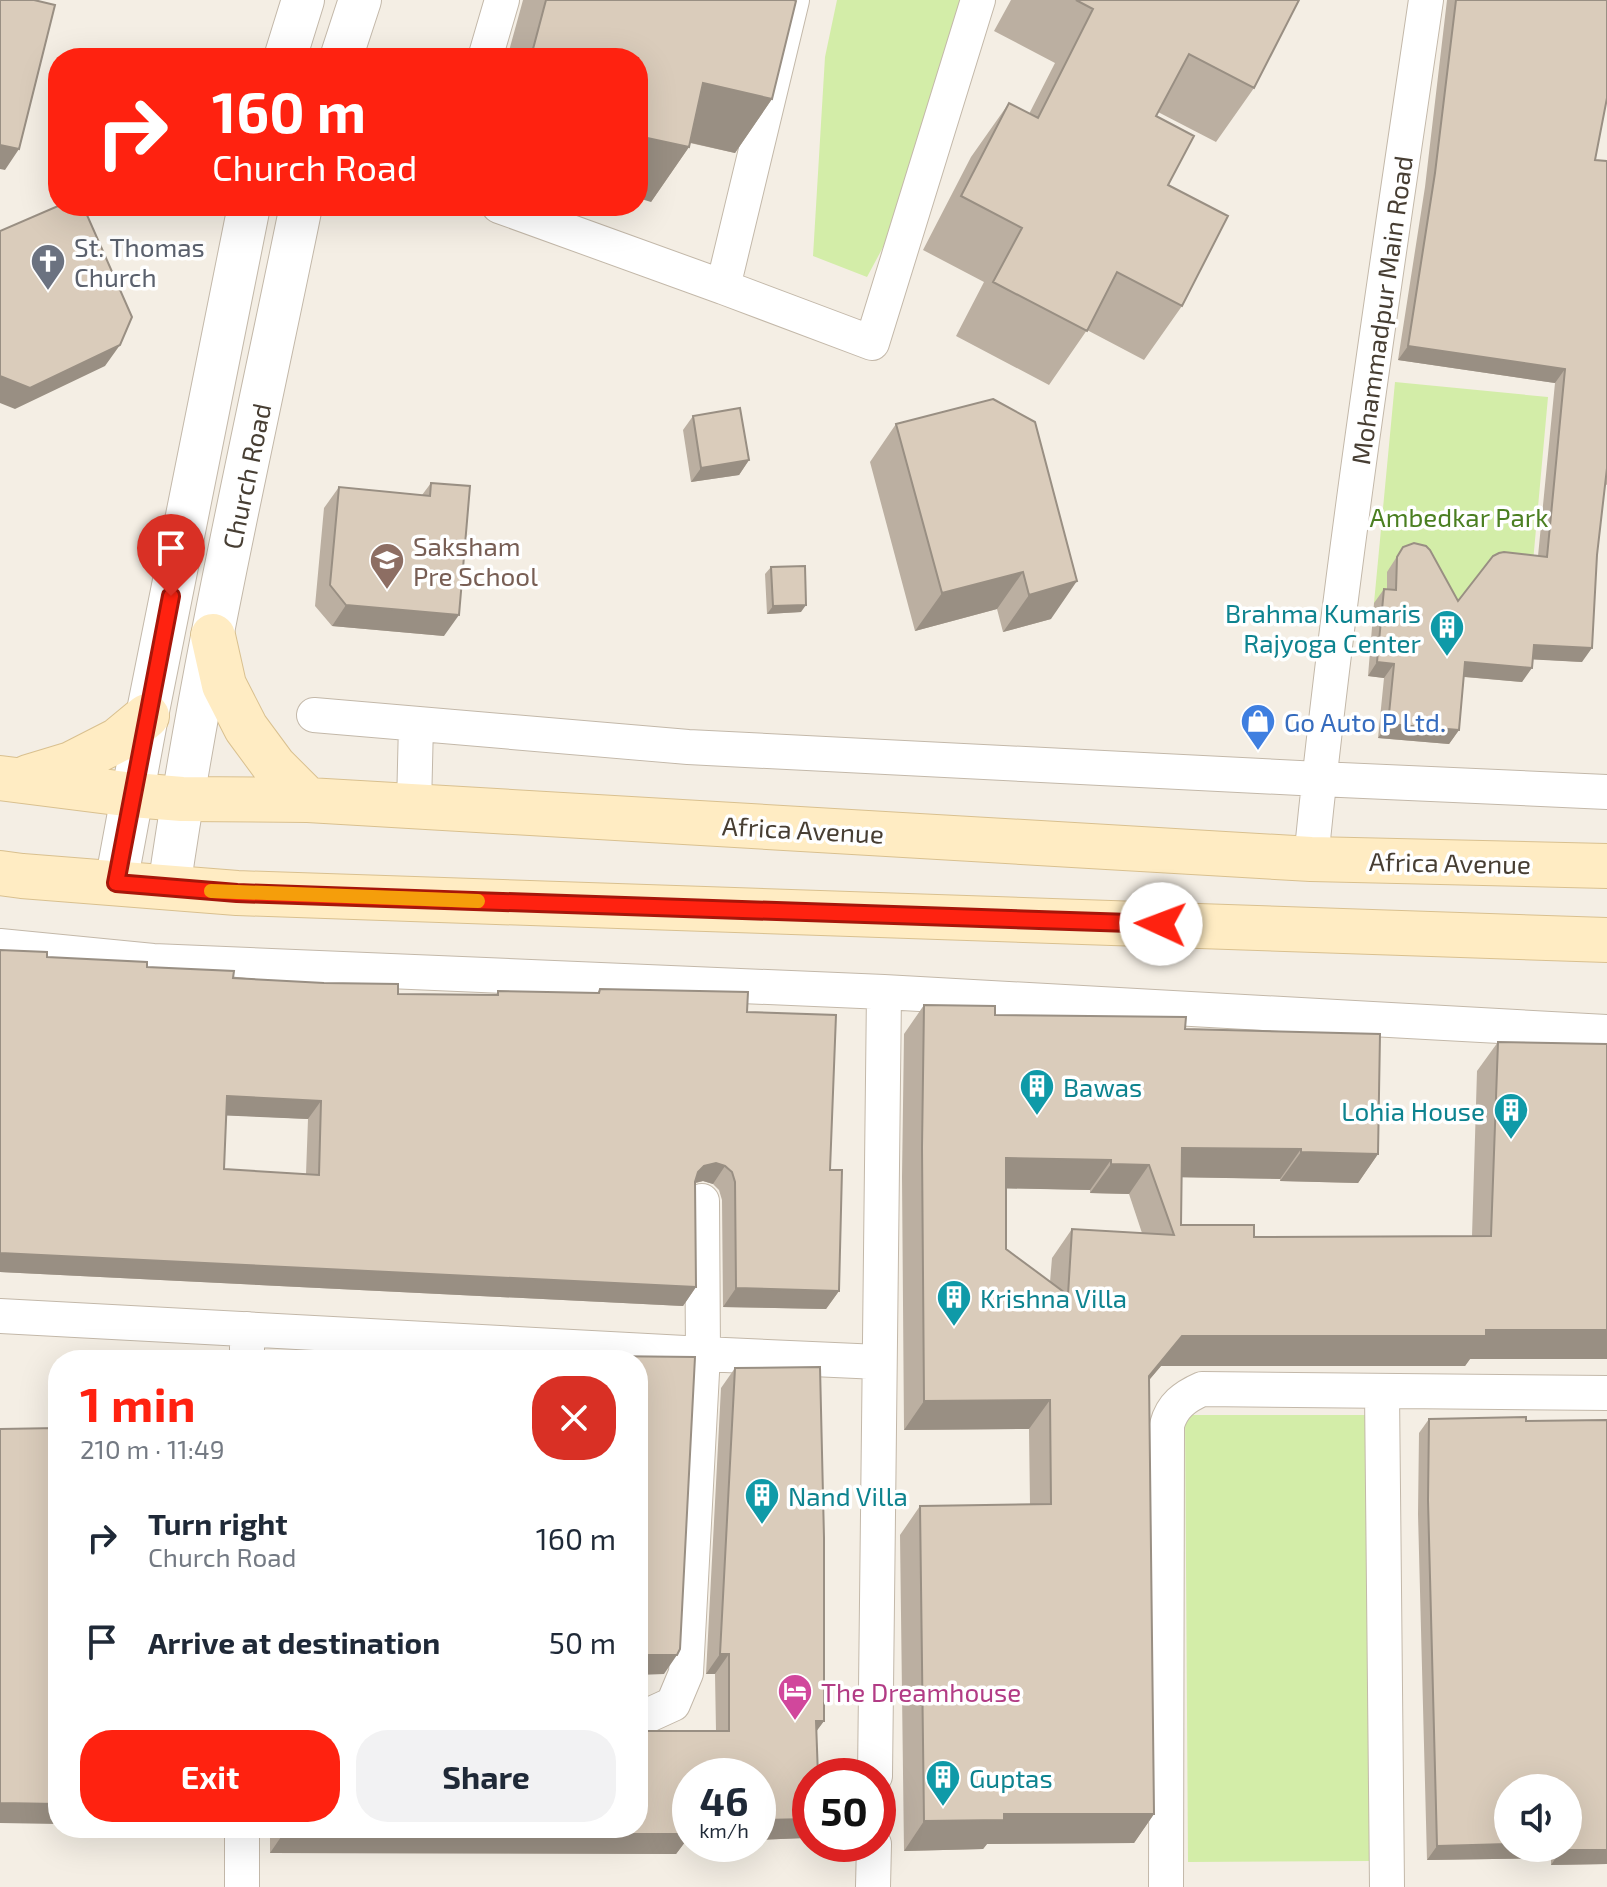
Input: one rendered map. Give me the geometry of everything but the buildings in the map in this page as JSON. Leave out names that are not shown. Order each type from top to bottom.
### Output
[{"type":"main road","points":[[213,636],[224,685],[246,728],[274,766],[308,800]]},
{"type":"main road","points":[[9,779],[71,764],[118,740],[147,716]]},
{"type":"main road","name":"Africa Avenue","points":[[9,779],[182,799],[308,800],[1311,859],[1607,866]]},
{"type":"main road","points":[[0,873],[253,894],[1607,940]]},
{"type":"street","points":[[288,48],[303,0]]},
{"type":"street","points":[[344,48],[360,0]]},
{"type":"street","points":[[488,48],[502,0]]},
{"type":"street","points":[[723,287],[792,0]]},
{"type":"street","points":[[527,216],[872,343],[978,0]]},
{"type":"street","name":"Mohammadpur Main Road","points":[[1311,859],[1370,377],[1426,0]]},
{"type":"street","name":"Church Road","points":[[116,883],[247,216]]},
{"type":"street","name":"Church Road","points":[[169,888],[182,799],[213,636],[299,216]]},
{"type":"street","points":[[314,715],[688,747],[1607,792]]},
{"type":"street","points":[[414,806],[416,724]]},
{"type":"street","points":[[0,946],[153,961],[884,992],[1607,1032]]},
{"type":"street","points":[[875,1758],[884,992]]},
{"type":"street","points":[[648,1715],[673,1704],[686,1673],[703,1354],[702,1201]]},
{"type":"street","points":[[0,1316],[247,1344],[469,1350]]},
{"type":"street","points":[[648,1354],[879,1362]]},
{"type":"street","points":[[1166,1887],[1167,1425],[1171,1412],[1190,1394],[1202,1389],[1607,1393]]},
{"type":"street","points":[[1382,1391],[1387,1887]]},
{"type":"street","points":[[242,1838],[242,1887]]},
{"type":"street","points":[[873,1887],[874,1862]]},
{"type":"green space","points":[[837,0],[961,0],[903,210],[867,277],[813,256],[825,57]]},
{"type":"green space","name":"Ambedkar Park","points":[[1395,382],[1548,397],[1528,617],[1374,603]]},
{"type":"green space","points":[[1185,1415],[1368,1415],[1371,1861],[1188,1862]]},
{"type":"slow traffic","points":[[211,891],[478,901]]},
{"type":"place","name":"St. Thomas Church","points":[[48,292]]},
{"type":"place","name":"Saksham Pre School","points":[[387,591]]},
{"type":"place","name":"Brahma Kumaris Rajyoga Center","points":[[1447,658]]},
{"type":"place","name":"Go Auto P Ltd.","points":[[1258,752]]},
{"type":"place","name":"Bawas","points":[[1037,1117]]},
{"type":"place","name":"Lohia House","points":[[1511,1141]]},
{"type":"place","name":"Krishna Villa","points":[[954,1328]]},
{"type":"place","name":"Nand Villa","points":[[762,1526]]},
{"type":"place","name":"The Dreamhouse","points":[[795,1722]]},
{"type":"place","name":"Guptas","points":[[943,1808]]},
{"type":"route","points":[[171,596],[116,883],[237,893],[1161,924]]}]
